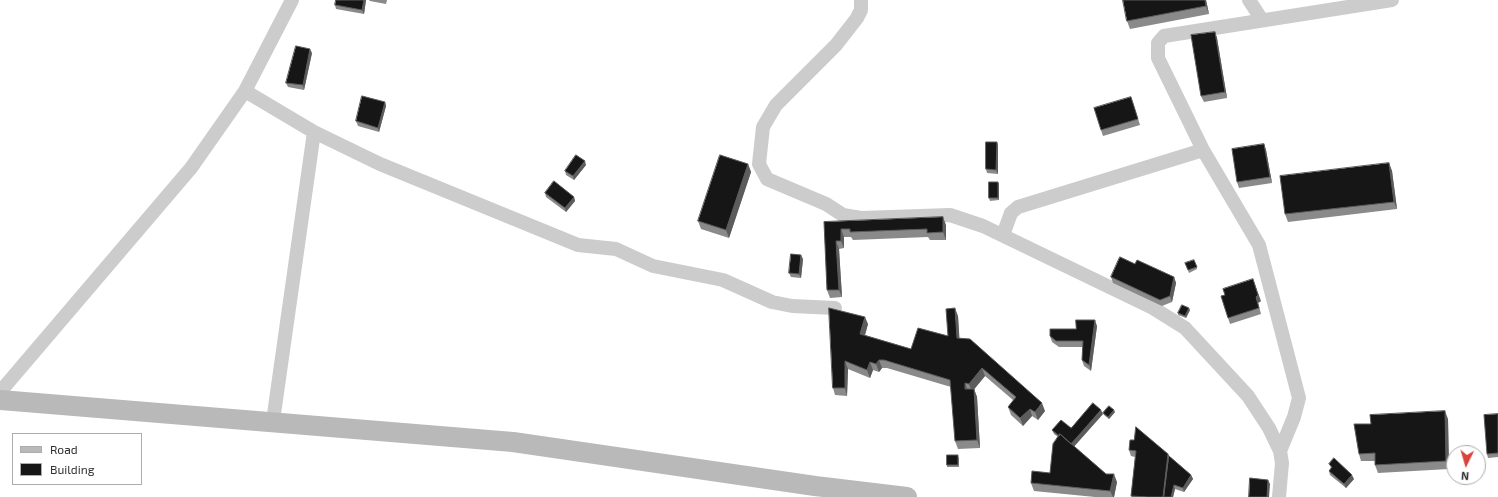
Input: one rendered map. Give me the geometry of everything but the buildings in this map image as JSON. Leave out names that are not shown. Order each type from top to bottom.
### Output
[{"type":"main road","points":[[0,400],[273,421],[513,442],[815,492],[907,497]]},
{"type":"street","points":[[0,392],[191,168],[245,91],[292,0]]},
{"type":"street","points":[[861,0],[861,10],[857,18],[836,45],[776,105],[763,127],[759,164],[767,179],[826,204],[843,215],[861,218],[950,215],[983,226],[1003,235],[1154,308],[1185,328],[1248,396],[1269,428],[1280,451],[1282,463],[1279,497]]},
{"type":"street","points":[[1248,0],[1262,20]]},
{"type":"street","points":[[1280,451],[1294,417],[1299,398],[1259,245],[1203,150],[1158,58],[1158,43],[1164,36],[1262,20],[1346,3],[1392,0]]},
{"type":"street","points":[[245,91],[314,132],[380,164],[578,245],[616,249],[653,266],[723,280],[772,302],[792,306],[835,308]]},
{"type":"street","points":[[273,421],[314,132]]},
{"type":"street","points":[[1003,235],[1011,214],[1018,207],[1203,150]]}]
